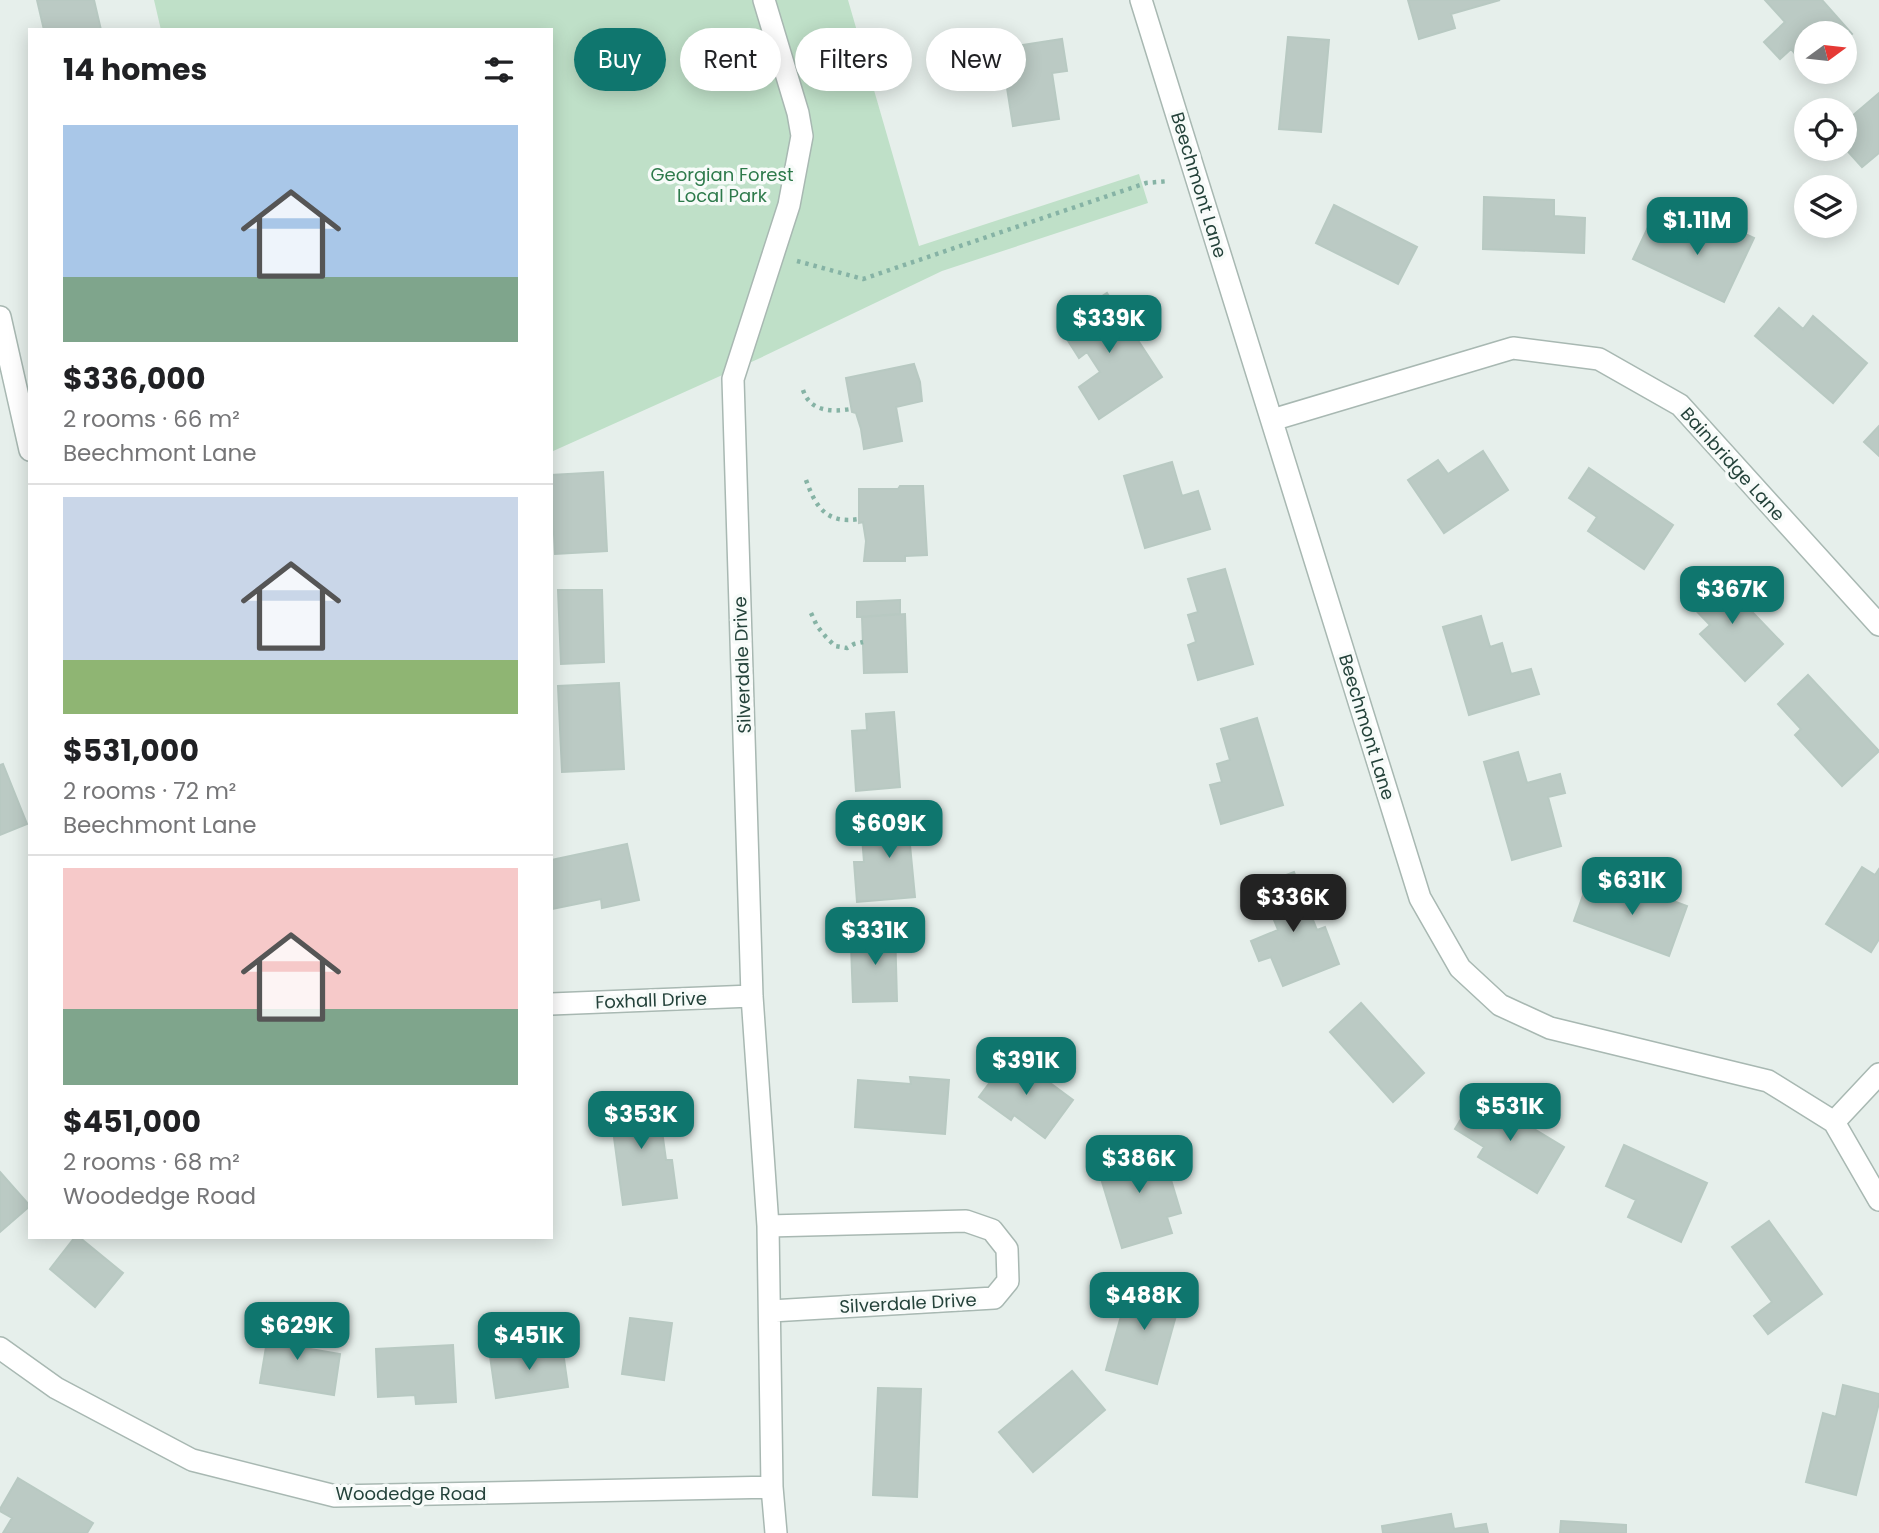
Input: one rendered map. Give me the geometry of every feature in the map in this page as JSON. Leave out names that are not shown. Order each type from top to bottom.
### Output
[{"type":"street","name":"Silverdale Drive","points":[[764,0],[798,113],[802,136],[789,205],[733,379],[752,996],[768,1226],[772,1487],[776,1533]]},
{"type":"street","name":"Beechmont Lane","points":[[1141,0],[1420,898],[1460,968],[1500,1005],[1550,1028],[1768,1082],[1834,1122],[1879,1200]]},
{"type":"street","points":[[0,317],[28,441]]},
{"type":"street","name":"Bainbridge Lane","points":[[1272,420],[1513,348],[1599,359],[1680,405],[1879,625]]},
{"type":"street","name":"Foxhall Drive","points":[[553,1004],[752,996]]},
{"type":"street","points":[[1834,1122],[1879,1074]]},
{"type":"street","name":"Silverdale Drive","points":[[768,1226],[966,1221],[992,1230],[1007,1249],[1008,1281],[994,1298],[771,1311]]},
{"type":"street","name":"Woodedge Road","points":[[0,1348],[56,1388],[192,1460],[335,1496],[772,1487]]},
{"type":"path","points":[[773,254],[863,279],[1146,183],[1197,179]]},
{"type":"path","points":[[803,390],[806,399],[822,410],[851,409]]},
{"type":"path","points":[[806,480],[812,496],[830,517],[859,519]]},
{"type":"path","points":[[811,613],[817,626],[835,646],[847,648],[863,642]]},
{"type":"green space","name":"Georgian Forest Local Park","points":[[154,0],[848,0],[856,28],[795,28],[795,91],[874,91],[919,246],[1139,174],[1148,203],[942,271],[758,359],[553,451],[553,28],[161,28]]},
{"type":"building","points":[[37,0],[94,0],[101,28],[44,28]]},
{"type":"building","points":[[1408,0],[1500,0],[1451,14],[1455,28],[1419,39]]},
{"type":"building","points":[[1765,0],[1822,0],[1841,21],[1794,21],[1794,52],[1791,49],[1780,59],[1764,42],[1785,22]]},
{"type":"building","points":[[1288,37],[1329,40],[1321,132],[1279,129]]},
{"type":"building","points":[[1062,39],[1067,71],[1052,73],[1059,119],[1013,126],[1008,91],[1026,91],[1026,45]]},
{"type":"building","points":[[1879,93],[1879,153],[1862,167],[1857,161],[1857,112]]},
{"type":"building","points":[[1484,197],[1554,200],[1554,216],[1585,218],[1584,253],[1483,249]]},
{"type":"building","points":[[1334,205],[1417,247],[1398,284],[1316,243]]},
{"type":"building","points":[[1711,218],[1754,238],[1724,302],[1633,259],[1650,223],[1698,245]]},
{"type":"building","points":[[1107,293],[1162,377],[1099,419],[1079,387],[1100,372],[1087,352],[1079,358],[1058,325]]},
{"type":"building","points":[[1779,308],[1803,329],[1813,316],[1867,363],[1833,403],[1755,336]]},
{"type":"building","points":[[914,364],[922,401],[896,407],[902,441],[864,449],[856,413],[852,412],[846,378]]},
{"type":"building","points":[[1879,426],[1879,456],[1864,442]]},
{"type":"building","points":[[1483,451],[1508,490],[1444,533],[1408,480],[1438,460],[1448,474]]},
{"type":"building","points":[[1172,462],[1182,496],[1198,491],[1210,529],[1145,548],[1124,476]]},
{"type":"building","points":[[1589,468],[1673,525],[1644,569],[1588,531],[1597,517],[1569,498]]},
{"type":"building","points":[[603,472],[607,551],[555,554],[553,475]]},
{"type":"building","points":[[900,486],[923,486],[927,555],[905,556],[905,561],[864,561],[866,541],[863,522],[859,523],[859,489],[898,489]]},
{"type":"building","points":[[1225,569],[1253,664],[1198,680],[1188,645],[1196,642],[1188,615],[1198,612],[1188,579]]},
{"type":"building","points":[[1712,570],[1783,644],[1745,681],[1700,634],[1710,625],[1683,597]]},
{"type":"building","points":[[558,590],[602,590],[604,662],[561,664]]},
{"type":"building","points":[[900,600],[900,614],[857,617],[857,602]]},
{"type":"building","points":[[905,614],[907,672],[864,673],[862,617]]},
{"type":"building","points":[[1481,616],[1490,647],[1502,643],[1511,674],[1531,669],[1539,694],[1469,715],[1443,627]]},
{"type":"building","points":[[1808,675],[1879,751],[1842,786],[1795,735],[1801,729],[1778,704]]},
{"type":"building","points":[[619,683],[624,769],[562,772],[558,686]]},
{"type":"building","points":[[894,712],[900,787],[856,791],[852,731],[867,730],[866,714]]},
{"type":"building","points":[[1257,718],[1283,805],[1221,824],[1210,785],[1222,782],[1217,764],[1230,760],[1221,729]]},
{"type":"building","points":[[1518,752],[1527,783],[1560,774],[1565,793],[1548,797],[1561,846],[1512,860],[1484,762]]},
{"type":"building","points":[[3,764],[27,824],[0,835],[0,765]]},
{"type":"building","points":[[927,819],[929,844],[910,845],[915,897],[857,902],[854,862],[864,862],[861,824]]},
{"type":"building","points":[[627,844],[639,900],[602,908],[601,899],[553,909],[553,860]]},
{"type":"building","points":[[1862,867],[1875,875],[1879,869],[1879,939],[1871,952],[1826,924]]},
{"type":"building","points":[[1294,872],[1317,930],[1325,927],[1339,964],[1283,986],[1271,957],[1259,961],[1251,941],[1278,930],[1260,885]]},
{"type":"building","points":[[1588,881],[1623,894],[1625,888],[1654,899],[1655,894],[1687,906],[1669,956],[1574,921]]},
{"type":"building","points":[[895,927],[897,1001],[853,1002],[851,944],[865,943],[864,928]]},
{"type":"building","points":[[1361,1003],[1424,1073],[1393,1102],[1330,1032]]},
{"type":"building","points":[[1011,1054],[1073,1100],[1045,1138],[1014,1115],[1011,1120],[979,1097]]},
{"type":"building","points":[[910,1077],[949,1080],[945,1134],[855,1127],[858,1080],[911,1084]]},
{"type":"building","points":[[657,1094],[666,1160],[672,1160],[677,1198],[623,1205],[609,1100]]},
{"type":"building","points":[[1476,1094],[1564,1147],[1537,1193],[1478,1157],[1484,1147],[1455,1129]]},
{"type":"building","points":[[1157,1143],[1181,1213],[1167,1217],[1172,1233],[1122,1248],[1096,1162]]},
{"type":"building","points":[[1624,1145],[1707,1183],[1681,1242],[1628,1217],[1636,1200],[1606,1186]]},
{"type":"building","points":[[0,1172],[28,1204],[28,1208],[0,1232]]},
{"type":"building","points":[[1769,1221],[1822,1294],[1768,1334],[1754,1316],[1772,1302],[1732,1247]]},
{"type":"building","points":[[73,1239],[81,1239],[123,1273],[95,1307],[50,1269]]},
{"type":"building","points":[[1131,1280],[1182,1294],[1157,1384],[1106,1370]]},
{"type":"building","points":[[271,1317],[297,1321],[293,1346],[340,1354],[334,1395],[260,1383]]},
{"type":"building","points":[[630,1318],[672,1323],[664,1380],[622,1374]]},
{"type":"building","points":[[453,1345],[456,1402],[416,1404],[415,1395],[378,1397],[376,1349]]},
{"type":"building","points":[[562,1345],[568,1387],[496,1398],[490,1356]]},
{"type":"building","points":[[1072,1371],[1105,1410],[1033,1472],[999,1432]]},
{"type":"building","points":[[1843,1385],[1879,1394],[1856,1495],[1806,1482],[1823,1413],[1836,1417]]},
{"type":"building","points":[[878,1388],[921,1389],[917,1497],[873,1495]]},
{"type":"building","points":[[18,1478],[93,1523],[87,1533],[3,1533],[12,1518],[0,1509]]},
{"type":"building","points":[[1451,1514],[1454,1529],[1486,1524],[1488,1533],[1383,1533],[1382,1526]]},
{"type":"building","points":[[1561,1521],[1626,1525],[1626,1533],[1560,1533]]}]
